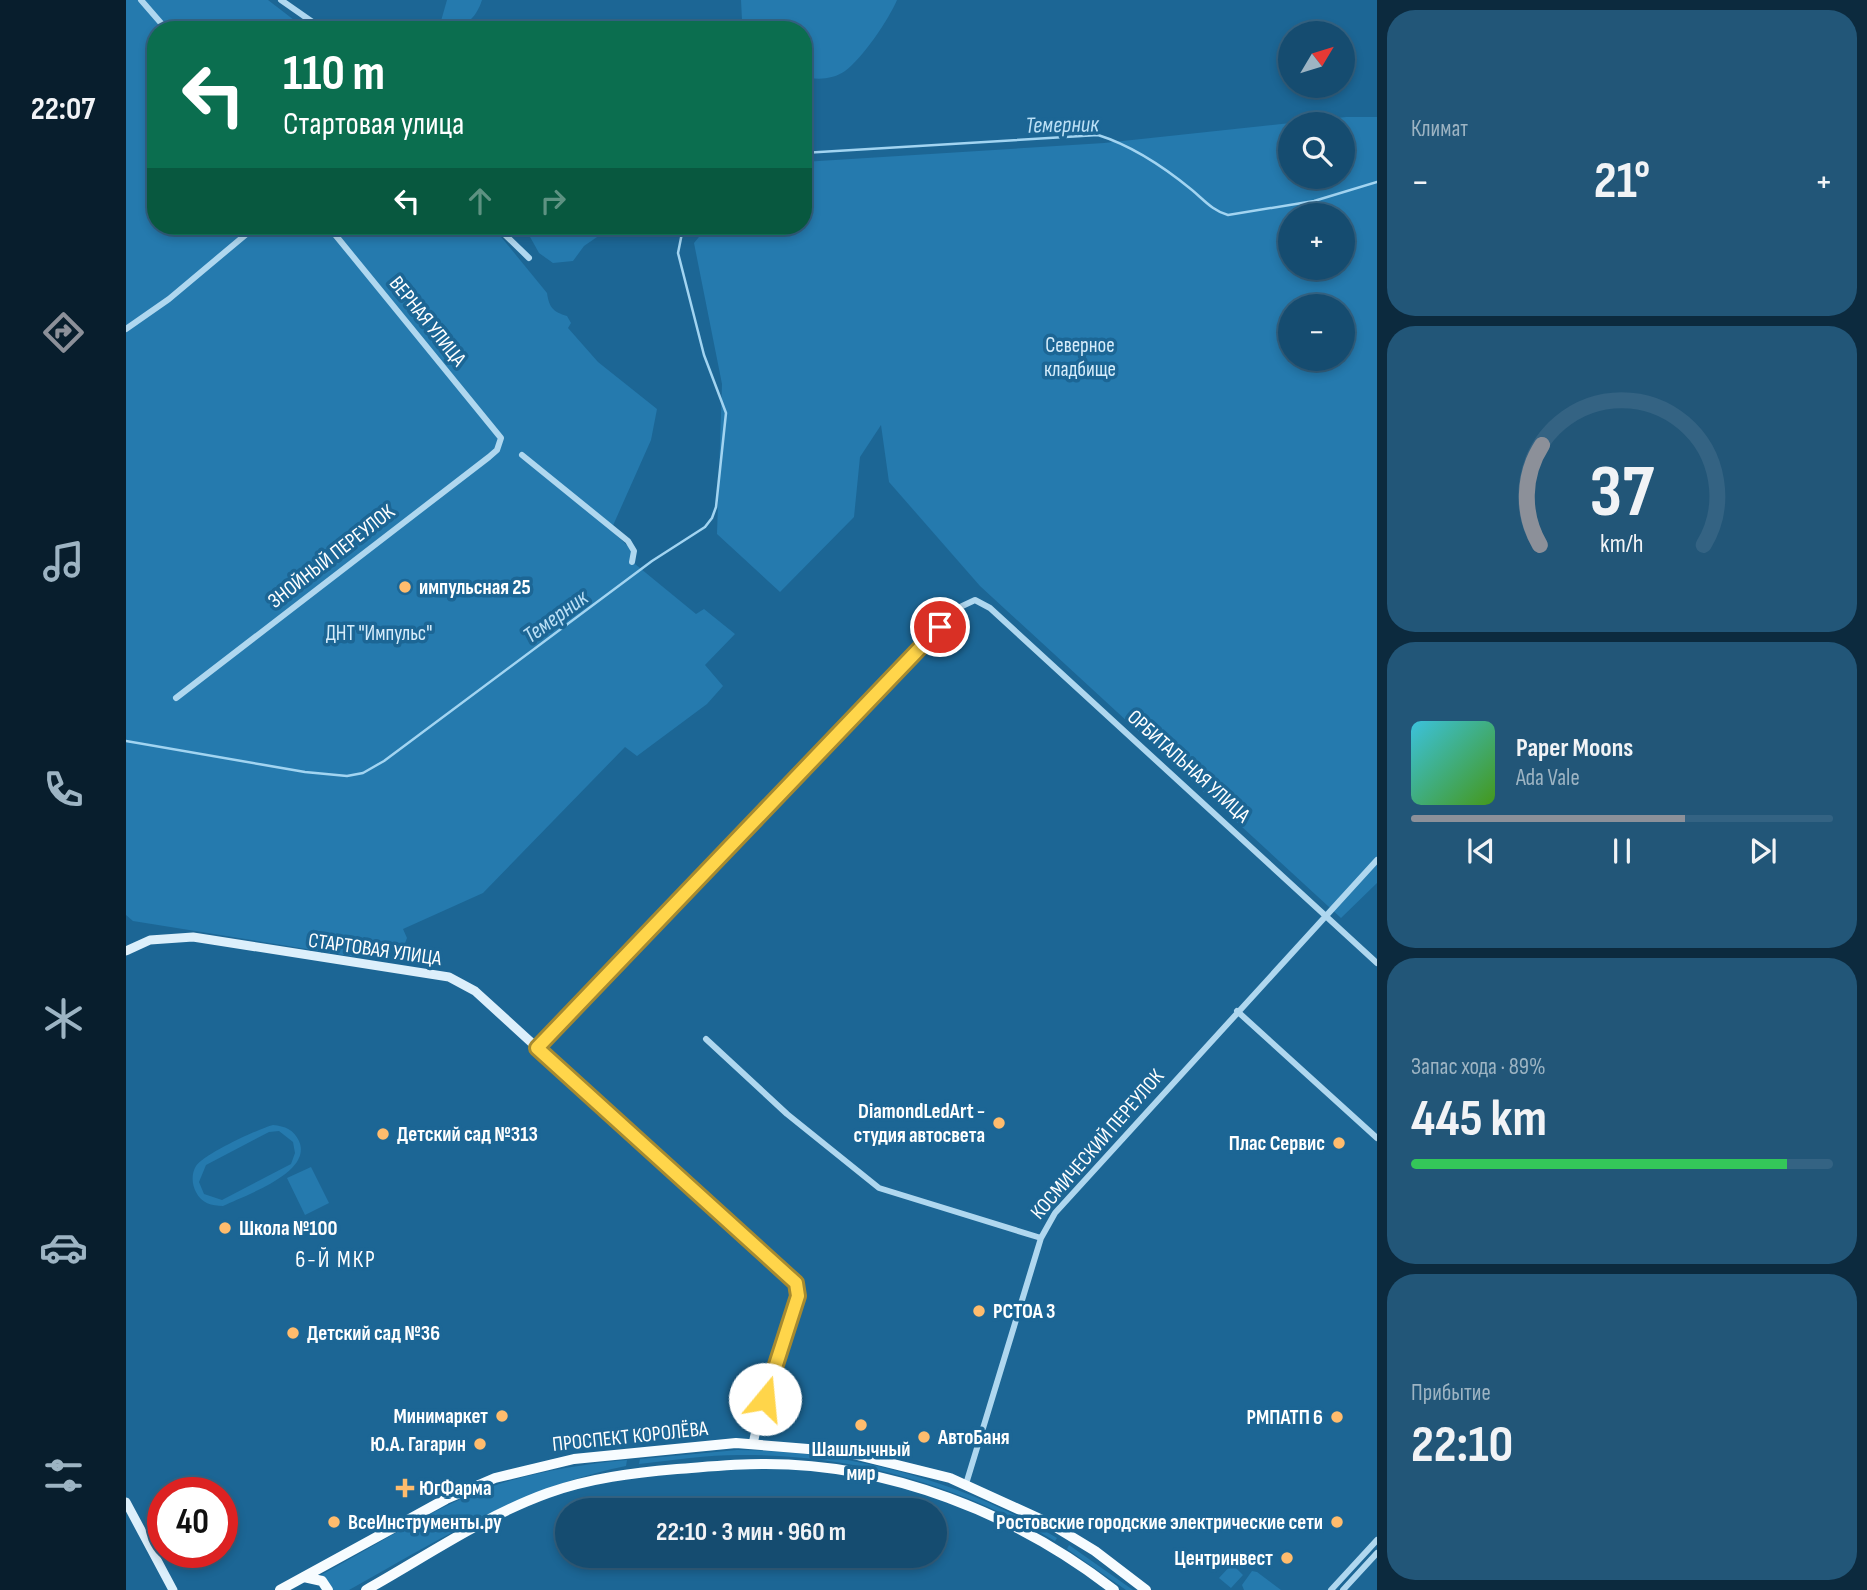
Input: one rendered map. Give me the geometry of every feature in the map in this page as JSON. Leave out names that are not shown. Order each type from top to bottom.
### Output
[{"type":"main road","name":"ПРОСПЕКТ КОРОЛЁВА","points":[[280,1590],[446,1499],[495,1478],[574,1459],[753,1444],[825,1449],[871,1457],[966,1484],[1025,1510],[1068,1534],[1146,1590]]},
{"type":"main road","points":[[635,1473],[630,1464],[636,1452]]},
{"type":"main road","name":"ПРОСПЕКТ КОРОЛЁВА","points":[[366,1590],[529,1500],[581,1482],[635,1473],[764,1464],[843,1471],[941,1496],[991,1516],[1057,1550],[1114,1590]]},
{"type":"main road","points":[[1057,1550],[1068,1534]]},
{"type":"main road","points":[[304,1577],[322,1581],[328,1590]]},
{"type":"street","points":[[141,0],[159,21]]},
{"type":"street","points":[[281,0],[311,21]]},
{"type":"street","points":[[126,328],[169,299],[245,235]]},
{"type":"street","name":"ВЕРНАЯ УЛИЦА","points":[[335,235],[502,438]]},
{"type":"street","points":[[505,235],[529,258]]},
{"type":"street","name":"ЗНОЙНЫЙ ПЕРЕУЛОК","points":[[177,698],[489,457],[497,450],[502,438]]},
{"type":"street","points":[[522,455],[628,541],[634,551],[632,562]]},
{"type":"street","name":"ОРБИТАЛЬНАЯ УЛИЦА","points":[[537,1048],[958,608],[975,600],[990,608],[1377,963]]},
{"type":"street","name":"КОСМИЧЕСКИЙ ПЕРЕУЛОК","points":[[966,1484],[1041,1238],[1055,1213],[1237,1010],[1377,860]]},
{"type":"street","name":"СТАРТОВАЯ УЛИЦА","points":[[128,949],[150,940],[193,937],[449,977],[475,991],[796,1283],[798,1296],[753,1444]]},
{"type":"street","points":[[1237,1010],[1377,1138]]},
{"type":"street","points":[[706,1039],[787,1114],[880,1188],[1041,1238]]},
{"type":"street","points":[[126,1502],[173,1590]]},
{"type":"street","points":[[1331,1590],[1377,1540]]},
{"type":"street","points":[[1343,1590],[1377,1553]]},
{"type":"green space","name":"ДНТ \"Импульс\"","points":[[126,0],[268,0],[295,21],[147,21],[147,235],[498,235],[547,293],[552,308],[567,316],[571,323],[568,328],[598,362],[657,409],[651,440],[611,530],[634,552],[635,564],[696,614],[704,609],[735,634],[705,665],[723,686],[707,704],[637,756],[625,747],[483,893],[403,929],[407,938],[403,948],[361,940],[356,957],[133,921],[126,915]]},
{"type":"green space","points":[[447,0],[482,0],[469,21],[441,21]]},
{"type":"green space","points":[[741,0],[897,0],[859,58],[836,76],[819,79],[812,78],[812,21],[742,20]]},
{"type":"green space","name":"Северное кладбище","points":[[1355,117],[1377,117],[1377,883],[1341,918],[980,586],[889,482],[881,425],[860,457],[854,517],[780,592],[717,534],[722,384],[694,243],[701,235],[812,235],[812,161],[1104,143],[1278,124],[1278,189],[1355,189]]},
{"type":"green space","points":[[529,235],[600,235],[584,246],[573,261],[553,263],[539,253]]},
{"type":"green space","points":[[273,1125],[289,1129],[299,1141],[301,1153],[287,1173],[223,1206],[201,1199],[193,1183],[196,1166],[220,1149]],"holes":[[[279,1131],[293,1142],[295,1153],[291,1164],[222,1200],[204,1194],[199,1182],[206,1165],[269,1132]]]},
{"type":"green space","points":[[311,1167],[329,1203],[305,1215],[287,1178]]},
{"type":"green space","points":[[737,1450],[821,1456],[903,1472],[981,1500],[1020,1517],[1057,1538],[1055,1541],[1018,1521],[943,1489],[864,1467],[782,1456],[740,1455],[639,1464],[640,1459]]},
{"type":"green space","points":[[627,1460],[626,1466],[589,1475],[517,1501],[416,1552],[349,1590],[333,1590],[321,1575],[431,1514],[499,1484],[578,1466]]},
{"type":"green space","points":[[1069,1545],[1133,1590],[1126,1590],[1067,1549]]},
{"type":"green space","points":[[1232,1564],[1243,1575],[1231,1588],[1219,1578]]},
{"type":"green space","points":[[1252,1571],[1281,1590],[1244,1590],[1242,1585]]},
{"type":"waterway","name":"Темерник","points":[[812,152],[1098,135],[1148,158],[1213,208],[1228,215],[1314,201],[1377,182]]},
{"type":"waterway","name":"Темерник","points":[[126,741],[305,772],[347,776],[363,773],[384,761],[652,561],[705,527],[716,507],[726,413],[704,355],[678,253],[682,235]]},
{"type":"place","name":"импульсная 25","points":[[405,587]]},
{"type":"place","name":"DiamondLedArt - студия автосвета","points":[[999,1123]]},
{"type":"place","name":"Детский сад №313","points":[[383,1134]]},
{"type":"place","name":"Плас Сервис","points":[[1339,1143]]},
{"type":"place","name":"Школа №100","points":[[225,1228]]},
{"type":"place","name":"РСТОА 3","points":[[979,1311]]},
{"type":"place","name":"Детский сад №36","points":[[293,1333]]},
{"type":"place","name":"Минимаркет","points":[[502,1416]]},
{"type":"place","name":"РМПАТП 6","points":[[1337,1417]]},
{"type":"place","name":"Шашлычный мир","points":[[861,1425]]},
{"type":"place","name":"АвтоБаня","points":[[924,1437]]},
{"type":"place","name":"Ю.А. Гагарин","points":[[480,1444]]},
{"type":"place","name":"ЮгФарма","points":[[405,1488]]},
{"type":"place","name":"ВсеИнструменты.ру","points":[[334,1522]]},
{"type":"place","name":"Ростовские городские электрические сети","points":[[1337,1522]]},
{"type":"place","name":"Центринвест","points":[[1287,1558]]},
{"type":"district","name":"6-Й МКР","points":[[336,1259]]},
{"type":"route","points":[[765,1399],[798,1296],[796,1283],[537,1048],[940,627]]}]
